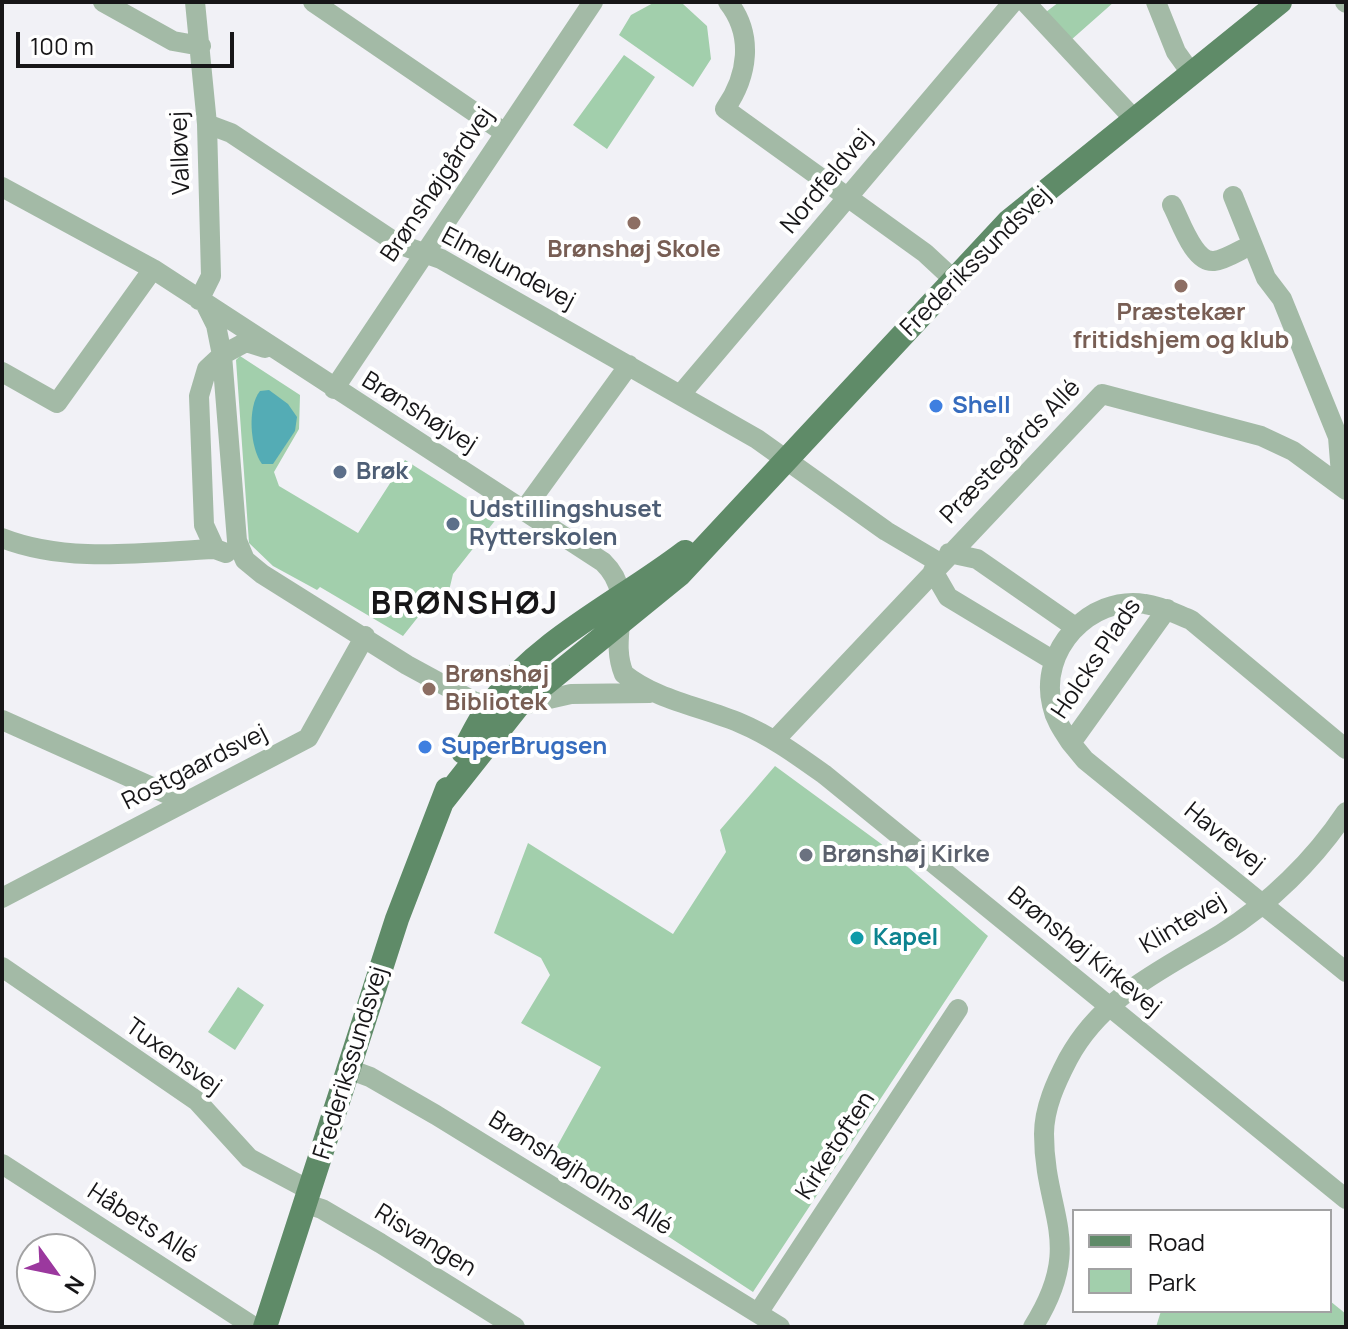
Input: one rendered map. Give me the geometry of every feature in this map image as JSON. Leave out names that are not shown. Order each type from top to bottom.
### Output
[{"type":"main road","name":"Frederikssundsvej","points":[[442,802],[518,706],[679,575],[1009,221],[1280,2]]},
{"type":"main road","name":"Frederikssundsvej","points":[[265,1327],[351,1070],[392,934],[461,755],[490,705],[538,656],[732,516]]},
{"type":"street","points":[[103,2],[173,41],[201,46]]},
{"type":"street","name":"Valløvej","points":[[195,2],[207,124],[211,276],[202,303]]},
{"type":"street","points":[[313,2],[505,133]]},
{"type":"street","points":[[728,2],[739,21],[745,51],[741,82],[725,109],[925,253],[953,279]]},
{"type":"street","name":"Nordfeldvej","points":[[681,394],[1013,2]]},
{"type":"street","points":[[1156,2],[1176,52],[1191,73]]},
{"type":"street","name":"Brønshøjgårdvej","points":[[334,389],[505,133],[585,5]]},
{"type":"street","points":[[1037,6],[1134,119]]},
{"type":"street","name":"Elmelundevej","points":[[207,124],[231,133],[398,244],[441,259],[681,394],[786,459]]},
{"type":"street","name":"Brønshøjvej","points":[[2,187],[153,269],[524,510],[603,562],[623,595]]},
{"type":"street","points":[[1233,196],[1266,278],[1274,284],[1282,299],[1338,437],[1344,488]]},
{"type":"street","points":[[1172,205],[1192,245],[1207,260],[1215,261],[1251,245]]},
{"type":"street","points":[[2,372],[57,403],[153,269]]},
{"type":"street","points":[[202,303],[216,325],[222,355],[234,520],[245,560]]},
{"type":"street","points":[[2,538],[46,549],[88,554],[215,549],[204,525],[199,396],[207,369],[222,355],[246,342],[286,358]]},
{"type":"street","points":[[524,510],[629,365]]},
{"type":"street","name":"Præstegårds Allé","points":[[775,740],[1102,394],[1261,436],[1293,451],[1344,488]]},
{"type":"street","name":"Holcks Plads","points":[[786,459],[803,474],[941,562],[977,559],[1075,627]]},
{"type":"street","name":"Brønshøj Kirkevej","points":[[215,549],[245,560],[262,574],[407,665],[475,702],[518,706],[571,694],[654,693]]},
{"type":"street","name":"Holcks Plads","points":[[941,562],[948,597],[1054,661]]},
{"type":"street","points":[[620,622],[623,595]]},
{"type":"street","name":"Holcks Plads","points":[[1143,603],[1167,609],[1071,743],[1058,725],[1051,704],[1050,682],[1054,661],[1075,627],[1095,612],[1118,604],[1143,603]]},
{"type":"street","points":[[1167,609],[1209,633],[1346,749]]},
{"type":"street","name":"Brønshøj Kirkevej","points":[[620,622],[620,665],[624,674],[654,693],[742,723],[775,740],[825,775],[1346,1199]]},
{"type":"street","name":"Rostgaardsvej","points":[[2,898],[308,738],[365,636]]},
{"type":"street","points":[[2,720],[183,801]]},
{"type":"street","name":"Havrevej","points":[[1071,743],[1085,760],[1346,972]]},
{"type":"street","name":"Klintevej","points":[[1033,1327],[1050,1296],[1060,1253],[1061,1229],[1045,1157],[1046,1115],[1069,1057],[1108,1005],[1147,976],[1222,933],[1263,904],[1303,866],[1346,812]]},
{"type":"street","name":"Tuxensvej","points":[[2,967],[197,1101],[249,1158],[308,1197]]},
{"type":"street","name":"Kirketoften","points":[[758,1313],[958,1009]]},
{"type":"street","name":"Brønshøjholms Allé","points":[[351,1070],[370,1077],[444,1120],[780,1327]]},
{"type":"street","name":"Håbets Allé","points":[[2,1164],[254,1327]]},
{"type":"street","name":"Risvangen","points":[[308,1197],[515,1327]]},
{"type":"green space","points":[[655,2],[683,4],[707,26],[711,59],[693,87],[619,35],[631,15]]},
{"type":"green space","points":[[1059,2],[1114,2],[1071,40],[1046,12]]},
{"type":"green space","points":[[624,55],[655,77],[607,149],[573,125]]},
{"type":"green space","points":[[240,356],[300,395],[299,429],[274,472],[279,486],[358,533],[405,460],[497,518],[453,574],[448,595],[439,606],[422,612],[403,636],[320,587],[317,590],[273,566],[249,543],[236,360]]},
{"type":"green space","points":[[775,766],[880,843],[988,936],[753,1292],[550,1159],[601,1067],[521,1023],[550,975],[541,958],[494,933],[528,843],[673,934],[726,852],[720,830]]},
{"type":"green space","points":[[238,987],[264,1005],[235,1050],[208,1032]]},
{"type":"green space","points":[[1332,1303],[1346,1314],[1346,1327],[1156,1327],[1160,1313],[1332,1313]]},
{"type":"water","points":[[269,390],[288,404],[297,417],[295,431],[273,464],[262,464],[255,448],[252,417],[260,391]]},
{"type":"place","name":"Brønshøj Skole","points":[[634,223]]},
{"type":"place","name":"Præstekær fritidshjem og klub","points":[[1181,286]]},
{"type":"place","name":"Shell","points":[[936,406]]},
{"type":"place","name":"Brøk","points":[[340,472]]},
{"type":"place","name":"Udstillingshuset Rytterskolen","points":[[453,524]]},
{"type":"place","name":"Brønshøj Bibliotek","points":[[429,689]]},
{"type":"place","name":"SuperBrugsen","points":[[425,747]]},
{"type":"place","name":"Brønshøj Kirke","points":[[806,855]]},
{"type":"place","name":"Kapel","points":[[857,938]]},
{"type":"district","name":"BRØNSHØJ","points":[[465,605]]}]
